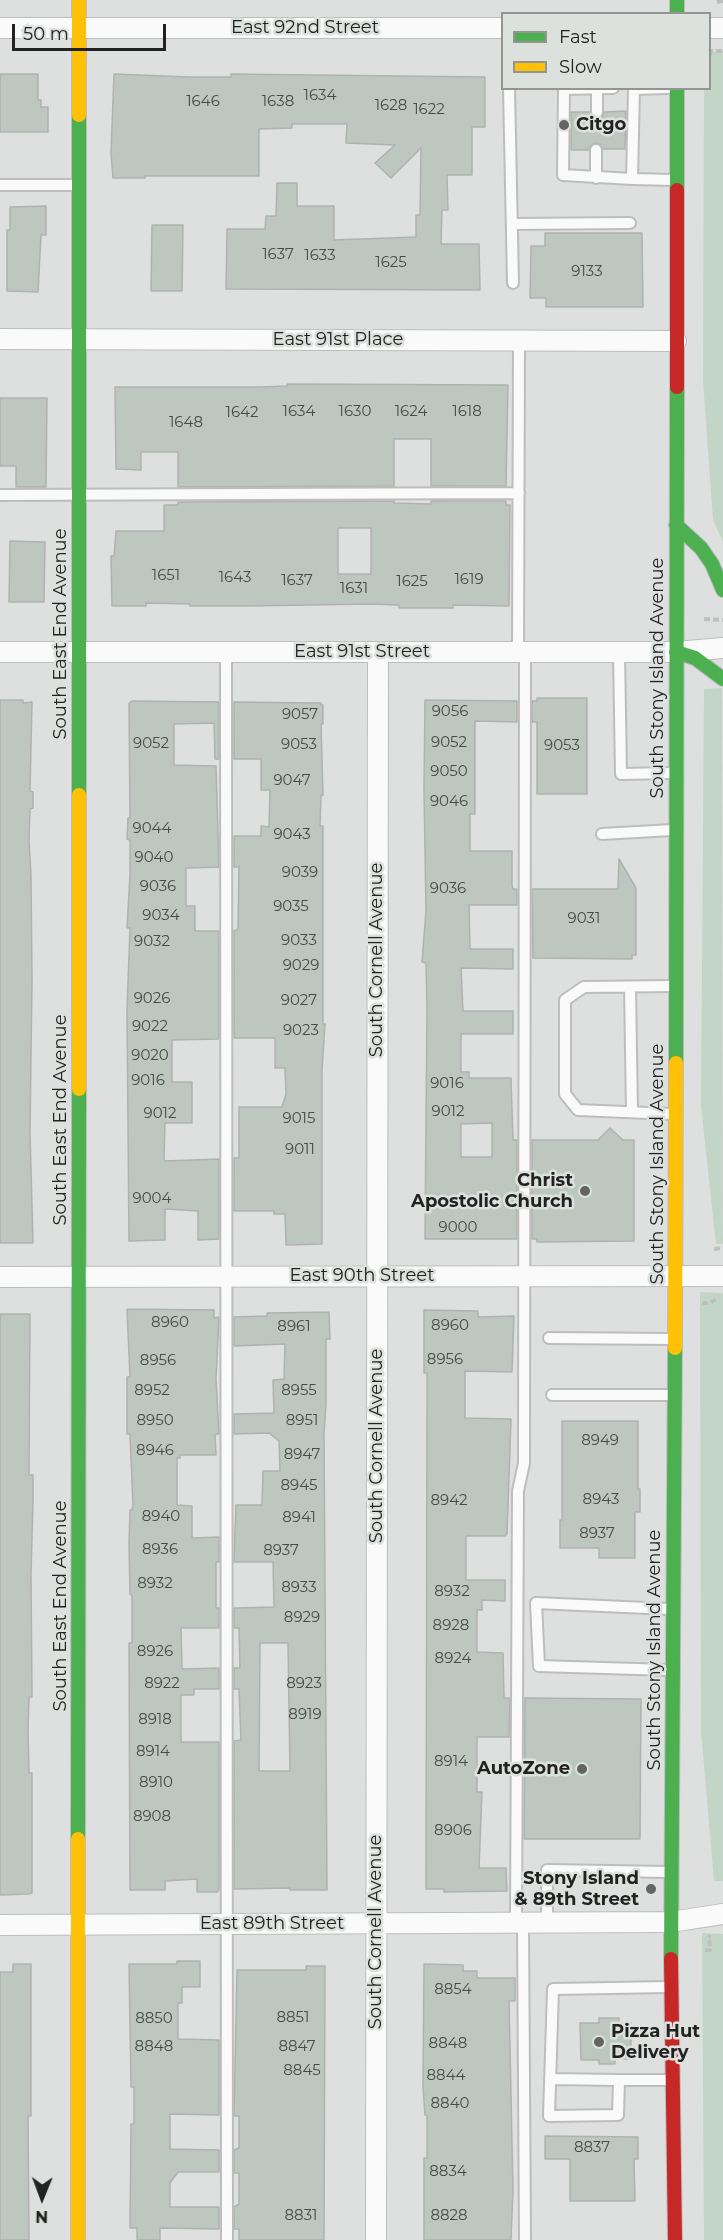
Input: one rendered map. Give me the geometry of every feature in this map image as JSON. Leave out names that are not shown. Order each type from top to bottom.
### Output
[{"type":"main road","name":"South East End Avenue","points":[[78,2240],[80,0]]},
{"type":"main road","name":"South Stony Island Avenue","points":[[675,2240],[670,1922],[676,1276],[677,90]]},
{"type":"main road","points":[[676,525],[701,548],[712,564],[723,590]]},
{"type":"main road","points":[[676,652],[695,658],[723,679]]},
{"type":"street","name":"East 92nd Street","points":[[0,28],[501,28]]},
{"type":"street","name":"East 91st Place","points":[[0,339],[676,341]]},
{"type":"street","name":"East 91st Street","points":[[0,652],[676,652],[723,648]]},
{"type":"street","name":"South Cornell Avenue","points":[[376,2240],[378,652]]},
{"type":"street","name":"East 90th Street","points":[[0,1277],[723,1276]]},
{"type":"street","name":"East 89th Street","points":[[0,1925],[670,1922],[723,1914]]},
{"type":"lane","points":[[509,90],[513,283]]},
{"type":"lane","points":[[564,90],[563,175],[676,180]]},
{"type":"lane","points":[[597,90],[597,112]]},
{"type":"lane","points":[[632,179],[634,90]]},
{"type":"lane","points":[[596,150],[596,178]]},
{"type":"lane","points":[[0,185],[79,185]]},
{"type":"lane","points":[[512,224],[630,223]]},
{"type":"lane","points":[[519,341],[524,1463],[518,1503],[520,1922],[525,2240]]},
{"type":"lane","points":[[0,495],[519,493]]},
{"type":"lane","points":[[226,652],[226,2240]]},
{"type":"lane","points":[[619,652],[621,774],[676,773]]},
{"type":"lane","points":[[602,834],[676,830]]},
{"type":"lane","points":[[675,1114],[578,1110],[565,1094],[565,1000],[584,987],[676,986]]},
{"type":"lane","points":[[630,987],[632,1112]]},
{"type":"lane","points":[[549,1338],[675,1339]]},
{"type":"lane","points":[[552,1395],[675,1395]]},
{"type":"lane","points":[[673,1609],[536,1603],[539,1666],[673,1671]]},
{"type":"lane","points":[[547,1922],[547,1870],[671,1872]]},
{"type":"lane","points":[[619,2080],[618,2115],[549,2116],[553,1989],[671,1987]]},
{"type":"lane","points":[[550,2079],[673,2080]]},
{"type":"path","points":[[704,619],[723,620]]},
{"type":"path","points":[[714,1249],[723,1248]]},
{"type":"path","points":[[702,1303],[710,1303],[717,1297],[723,1297]]},
{"type":"path","points":[[705,1950],[710,1950],[709,1937],[716,1936]]},
{"type":"green space","points":[[723,51],[723,542],[713,520],[703,381],[704,90],[711,90],[711,52]]},
{"type":"green space","points":[[722,688],[723,1244],[716,1244],[701,1106],[704,689]]},
{"type":"green space","points":[[700,1292],[723,1293],[723,1881],[714,1881],[701,1731]]},
{"type":"green space","points":[[702,1933],[723,1934],[723,2240],[704,2240]]},
{"type":"building","points":[[0,74],[38,74],[38,100],[41,100],[41,107],[48,107],[48,132],[0,132]]},
{"type":"building","points":[[114,74],[189,77],[231,77],[231,74],[485,77],[485,127],[472,127],[472,175],[447,175],[448,210],[442,210],[441,244],[479,244],[480,290],[226,289],[227,229],[265,229],[266,216],[276,216],[277,183],[297,183],[297,206],[334,206],[334,240],[416,237],[416,215],[420,215],[421,148],[391,178],[375,163],[395,145],[346,143],[347,124],[292,124],[292,128],[259,129],[259,176],[113,178],[111,153]]},
{"type":"building","name":"Citgo","points":[[626,111],[625,149],[603,149],[600,144],[595,143],[590,146],[589,150],[571,150],[571,112],[590,112],[593,118],[598,119],[603,116],[604,112]]},
{"type":"building","points":[[46,206],[46,235],[41,235],[38,292],[7,291],[7,230],[10,230],[10,207]]},
{"type":"building","points":[[152,225],[183,225],[182,291],[151,291]]},
{"type":"building","points":[[545,233],[642,233],[643,307],[546,307],[546,298],[530,298],[531,246],[545,246]]},
{"type":"building","points":[[287,384],[508,385],[506,486],[431,486],[431,439],[394,439],[394,486],[178,487],[178,452],[141,452],[141,470],[116,469],[115,387],[259,387],[287,386]]},
{"type":"building","points":[[0,398],[47,398],[46,487],[16,487],[16,466],[0,466]]},
{"type":"building","points":[[394,501],[394,503],[431,504],[431,501],[506,501],[506,505],[510,505],[509,606],[453,605],[453,608],[399,608],[399,605],[372,604],[190,606],[190,604],[146,603],[146,606],[112,606],[111,556],[114,556],[116,531],[164,531],[164,505],[178,505],[178,502]],"holes":[[[338,528],[371,528],[371,574],[338,574]]]},
{"type":"building","points":[[10,541],[45,542],[44,602],[9,602]]},
{"type":"building","points":[[537,698],[587,698],[587,794],[537,794],[537,722],[532,722],[532,701],[537,701]]},
{"type":"building","points":[[0,700],[32,702],[30,791],[33,792],[33,808],[30,809],[29,841],[32,980],[30,1132],[33,1243],[0,1243]]},
{"type":"building","points":[[425,700],[517,701],[517,722],[475,721],[475,814],[470,814],[470,851],[512,851],[512,885],[513,889],[517,889],[517,905],[469,905],[470,949],[513,949],[513,969],[461,968],[463,1011],[513,1011],[513,1034],[461,1034],[461,1072],[469,1072],[469,1078],[511,1078],[513,1140],[517,1140],[517,1239],[425,1239],[427,1009],[426,963],[422,962],[426,911]],"holes":[[[492,1123],[492,1157],[461,1157],[461,1124]]]},
{"type":"building","points":[[132,701],[219,702],[219,759],[215,759],[214,723],[174,724],[174,765],[216,766],[219,867],[186,868],[186,906],[195,906],[195,931],[219,931],[219,1038],[172,1040],[172,1082],[192,1082],[192,1123],[165,1123],[164,1159],[165,1161],[219,1159],[219,1239],[198,1240],[198,1211],[165,1209],[165,1240],[129,1241],[127,1010],[130,928],[127,928],[130,840],[127,839],[128,818],[130,818],[129,703]]},
{"type":"building","points":[[234,702],[321,703],[323,705],[323,724],[321,724],[323,795],[321,795],[320,826],[323,826],[323,1024],[325,1024],[322,1070],[322,1244],[286,1245],[285,1214],[274,1214],[274,1211],[234,1211],[234,1158],[239,1158],[239,1107],[282,1107],[286,1094],[285,1068],[275,1068],[275,1038],[234,1038],[234,931],[238,929],[239,867],[234,867],[234,836],[261,836],[261,826],[269,827],[270,790],[261,790],[261,759],[234,759]]},
{"type":"building","points":[[619,859],[636,888],[636,955],[632,955],[632,959],[533,958],[532,889],[618,889]]},
{"type":"building","name":"Christ Apostolic Church","points":[[610,1128],[623,1140],[634,1140],[634,1241],[537,1242],[537,1239],[532,1239],[532,1140],[598,1140]]},
{"type":"building","points":[[127,1309],[214,1310],[214,1318],[219,1317],[216,1379],[219,1434],[215,1434],[216,1455],[180,1455],[180,1458],[177,1458],[177,1505],[192,1506],[192,1538],[219,1537],[219,1562],[216,1562],[216,1608],[219,1608],[219,1628],[181,1628],[182,1669],[219,1668],[219,1689],[194,1689],[194,1695],[181,1695],[181,1742],[219,1742],[219,1890],[217,1892],[197,1892],[197,1879],[165,1881],[165,1890],[130,1890],[129,1643],[132,1643],[132,1596],[130,1594],[129,1543],[130,1510],[133,1505],[130,1434],[127,1434],[127,1377],[130,1377]]},
{"type":"building","points":[[424,1310],[478,1311],[478,1317],[514,1316],[512,1372],[465,1371],[465,1418],[511,1419],[507,1534],[505,1536],[466,1536],[466,1580],[505,1580],[505,1601],[482,1600],[482,1610],[477,1610],[477,1652],[503,1653],[504,1698],[510,1698],[509,1737],[477,1737],[477,1792],[482,1792],[479,1868],[506,1868],[507,1891],[444,1892],[444,1889],[426,1889],[427,1373],[424,1373]]},
{"type":"building","points":[[329,1312],[330,1339],[326,1339],[324,1433],[327,1890],[234,1889],[234,1741],[241,1740],[239,1689],[234,1689],[234,1668],[240,1668],[239,1628],[234,1628],[234,1608],[274,1607],[273,1562],[234,1562],[236,1505],[262,1505],[263,1471],[280,1471],[279,1441],[269,1433],[234,1434],[234,1414],[274,1413],[273,1380],[284,1379],[285,1344],[234,1346],[234,1317],[267,1316],[267,1313]],"holes":[[[260,1643],[288,1643],[290,1771],[259,1771]]]},
{"type":"building","points":[[0,1314],[30,1314],[29,1475],[33,1475],[33,1500],[32,1697],[29,1697],[28,1729],[29,1773],[32,1773],[32,1893],[0,1895]]},
{"type":"building","points":[[562,1421],[638,1421],[640,1512],[635,1512],[635,1558],[599,1558],[599,1548],[560,1548]]},
{"type":"building","name":"AutoZone","points":[[525,1698],[641,1699],[640,1839],[524,1839]]},
{"type":"building","points":[[177,1961],[200,1961],[200,1987],[182,1987],[182,2003],[178,2003],[178,2039],[219,2040],[219,2115],[170,2114],[170,2149],[219,2150],[219,2172],[178,2172],[170,2183],[170,2207],[219,2207],[219,2229],[160,2228],[160,2240],[137,2240],[137,2228],[130,2228],[131,2124],[134,2124],[134,2087],[131,2087],[129,1964],[177,1964]]},
{"type":"building","points":[[13,1964],[31,1964],[31,2116],[28,2116],[29,2240],[0,2240],[0,1972],[13,1972]]},
{"type":"building","points":[[424,1964],[463,1965],[463,1971],[477,1971],[477,1978],[515,1978],[515,2001],[509,2001],[513,2190],[511,2240],[424,2240],[424,2158],[427,2158],[427,2115],[425,2115],[423,2087]]},
{"type":"building","points":[[306,1966],[325,1966],[324,2240],[239,2240],[239,2229],[234,2229],[234,2207],[239,2204],[239,2173],[234,2173],[234,2150],[239,2148],[239,2116],[234,2116],[237,1970],[306,1970]]},
{"type":"building","name":"Pizza Hut Delivery","points":[[599,2018],[619,2018],[619,2023],[631,2023],[631,2059],[615,2059],[615,2064],[599,2064],[599,2060],[581,2060],[580,2023],[599,2023]]},
{"type":"building","points":[[545,2136],[638,2137],[638,2159],[634,2159],[635,2201],[570,2201],[570,2159],[545,2159]]},
{"type":"traffic: fast","points":[[677,0],[677,12]]},
{"type":"traffic: fast","points":[[677,90],[677,190]]},
{"type":"traffic: fast","points":[[79,115],[79,795]]},
{"type":"traffic: fast","points":[[676,1063],[677,387]]},
{"type":"traffic: fast","points":[[676,525],[701,548],[712,564],[723,590]]},
{"type":"traffic: fast","points":[[676,652],[695,658],[723,679]]},
{"type":"traffic: fast","points":[[78,1839],[79,1089]]},
{"type":"traffic: fast","points":[[671,1959],[675,1348]]},
{"type":"traffic: slow","points":[[79,0],[79,115]]},
{"type":"traffic: slow","points":[[79,795],[79,1089]]},
{"type":"traffic: slow","points":[[675,1348],[676,1063]]},
{"type":"traffic: slow","points":[[78,1839],[78,2240]]},
{"type":"traffic: jam","points":[[677,190],[677,387]]},
{"type":"traffic: jam","points":[[671,1959],[675,2240]]},
{"type":"place","name":"Citgo","points":[[564,125]]},
{"type":"place","name":"Christ Apostolic Church","points":[[585,1191]]},
{"type":"place","name":"AutoZone","points":[[582,1769]]},
{"type":"place","name":"Stony Island & 89th Street","points":[[651,1889]]},
{"type":"place","name":"Pizza Hut Delivery","points":[[599,2042]]}]
